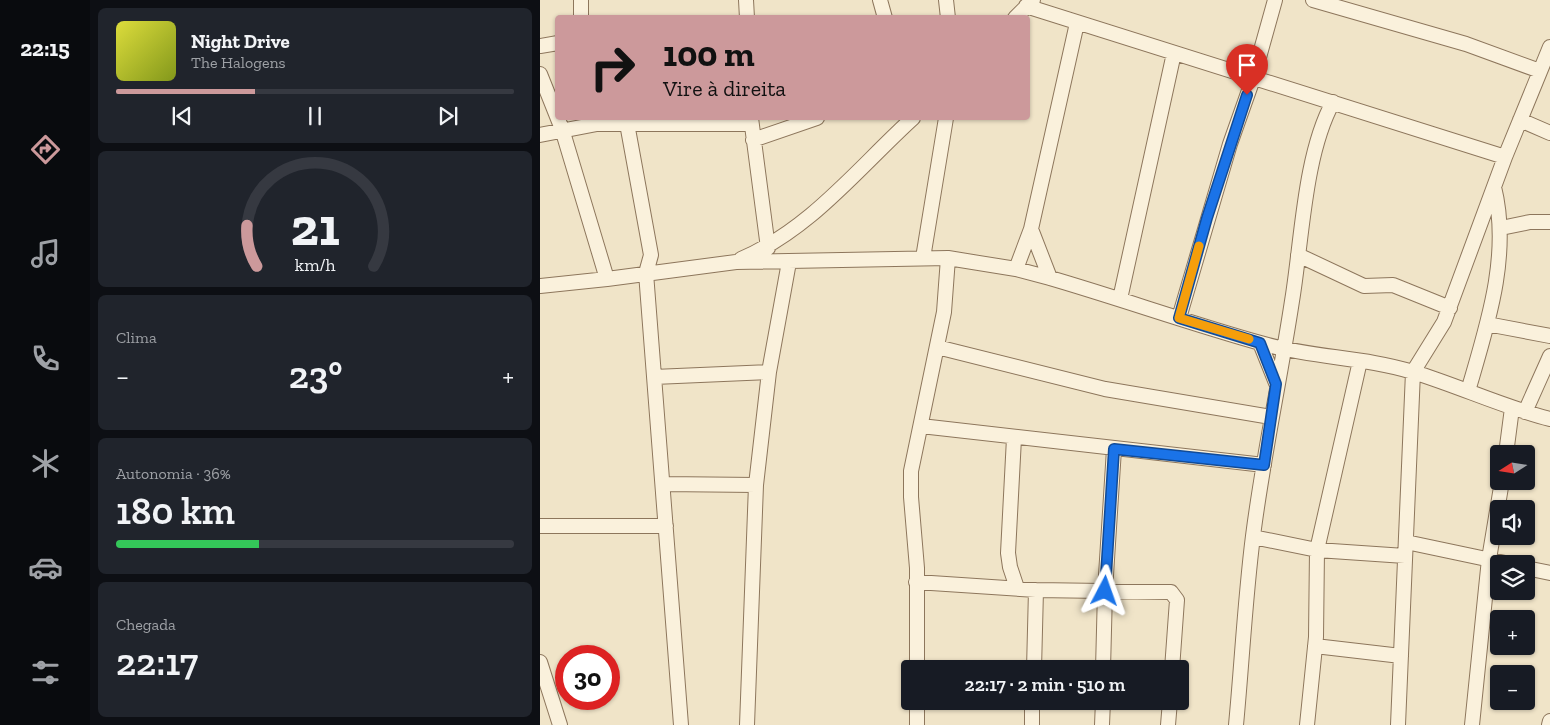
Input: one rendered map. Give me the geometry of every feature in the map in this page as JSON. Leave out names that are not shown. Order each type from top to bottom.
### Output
[{"type":"street","points":[[581,0],[581,15]]},
{"type":"street","points":[[746,0],[747,15]]},
{"type":"street","points":[[880,0],[884,15]]},
{"type":"street","points":[[946,0],[948,15]]},
{"type":"street","points":[[1179,318],[1230,144],[1253,79],[1275,0]]},
{"type":"street","points":[[1313,0],[1545,65]]},
{"type":"street","points":[[1018,15],[1030,3],[1077,23],[1505,157]]},
{"type":"street","points":[[1016,269],[1031,229],[1077,23]]},
{"type":"street","points":[[540,46],[555,43]]},
{"type":"street","points":[[1398,725],[1413,372],[1440,329],[1450,308],[1505,157],[1545,65],[1550,47]]},
{"type":"street","points":[[1120,299],[1174,54]]},
{"type":"street","points":[[540,74],[555,112]]},
{"type":"street","points":[[1236,725],[1253,537],[1276,384],[1319,134],[1333,102]]},
{"type":"street","points":[[558,120],[607,280]]},
{"type":"street","points":[[753,140],[811,120]]},
{"type":"street","points":[[736,262],[768,248],[806,221],[906,120]]},
{"type":"street","points":[[923,258],[946,120]]},
{"type":"street","points":[[1520,120],[1550,133]]},
{"type":"street","points":[[627,121],[650,255],[650,265],[646,273],[681,725]]},
{"type":"street","points":[[540,135],[597,124],[627,121],[751,121],[768,248]]},
{"type":"street","points":[[1468,391],[1487,324],[1496,276],[1501,228],[1494,187]]},
{"type":"street","points":[[1501,228],[1530,222],[1550,222]]},
{"type":"street","points":[[1031,229],[1050,278]]},
{"type":"street","points":[[1298,255],[1364,286],[1393,285],[1450,308]]},
{"type":"street","points":[[917,660],[916,582],[911,472],[944,312],[948,258]]},
{"type":"street","points":[[540,286],[607,280],[646,273],[736,262],[948,258],[1016,269],[1050,278],[1260,343],[1413,372],[1519,410],[1550,418]]},
{"type":"street","points":[[747,725],[756,485],[769,372],[789,262]]},
{"type":"street","points":[[1487,324],[1550,336]]},
{"type":"street","points":[[1260,343],[1276,384]]},
{"type":"street","points":[[937,347],[1105,389],[1271,417]]},
{"type":"street","points":[[1509,445],[1519,410],[1550,356]]},
{"type":"street","points":[[1307,725],[1315,646],[1317,550],[1360,361]]},
{"type":"street","points":[[654,376],[769,372]]},
{"type":"street","points":[[921,426],[1264,465]]},
{"type":"street","points":[[1014,438],[1008,553],[1010,567],[1017,588]]},
{"type":"street","points":[[1103,660],[1105,591],[1114,449]]},
{"type":"street","points":[[663,484],[756,485]]},
{"type":"street","points":[[1491,555],[1501,490]]},
{"type":"street","points":[[540,526],[666,526]]},
{"type":"street","points":[[1253,537],[1317,550],[1404,556]]},
{"type":"street","points":[[1406,542],[1490,559],[1472,725]]},
{"type":"street","points":[[1535,570],[1550,573]]},
{"type":"street","points":[[916,582],[1036,590],[1174,594],[1177,600],[1173,660]]},
{"type":"street","points":[[1034,660],[1036,590]]},
{"type":"street","points":[[1315,646],[1401,656]]},
{"type":"street","points":[[540,662],[560,725]]},
{"type":"street","points":[[917,710],[917,725]]},
{"type":"street","points":[[1032,710],[1032,725]]},
{"type":"street","points":[[1102,710],[1102,725]]},
{"type":"street","points":[[1168,725],[1169,710]]},
{"type":"street","points":[[1549,725],[1550,721]]},
{"type":"slow traffic","points":[[1199,246],[1179,318],[1249,339]]},
{"type":"route","points":[[1105,591],[1114,449],[1264,465],[1276,384],[1260,343],[1179,318],[1207,218],[1247,95]]}]
